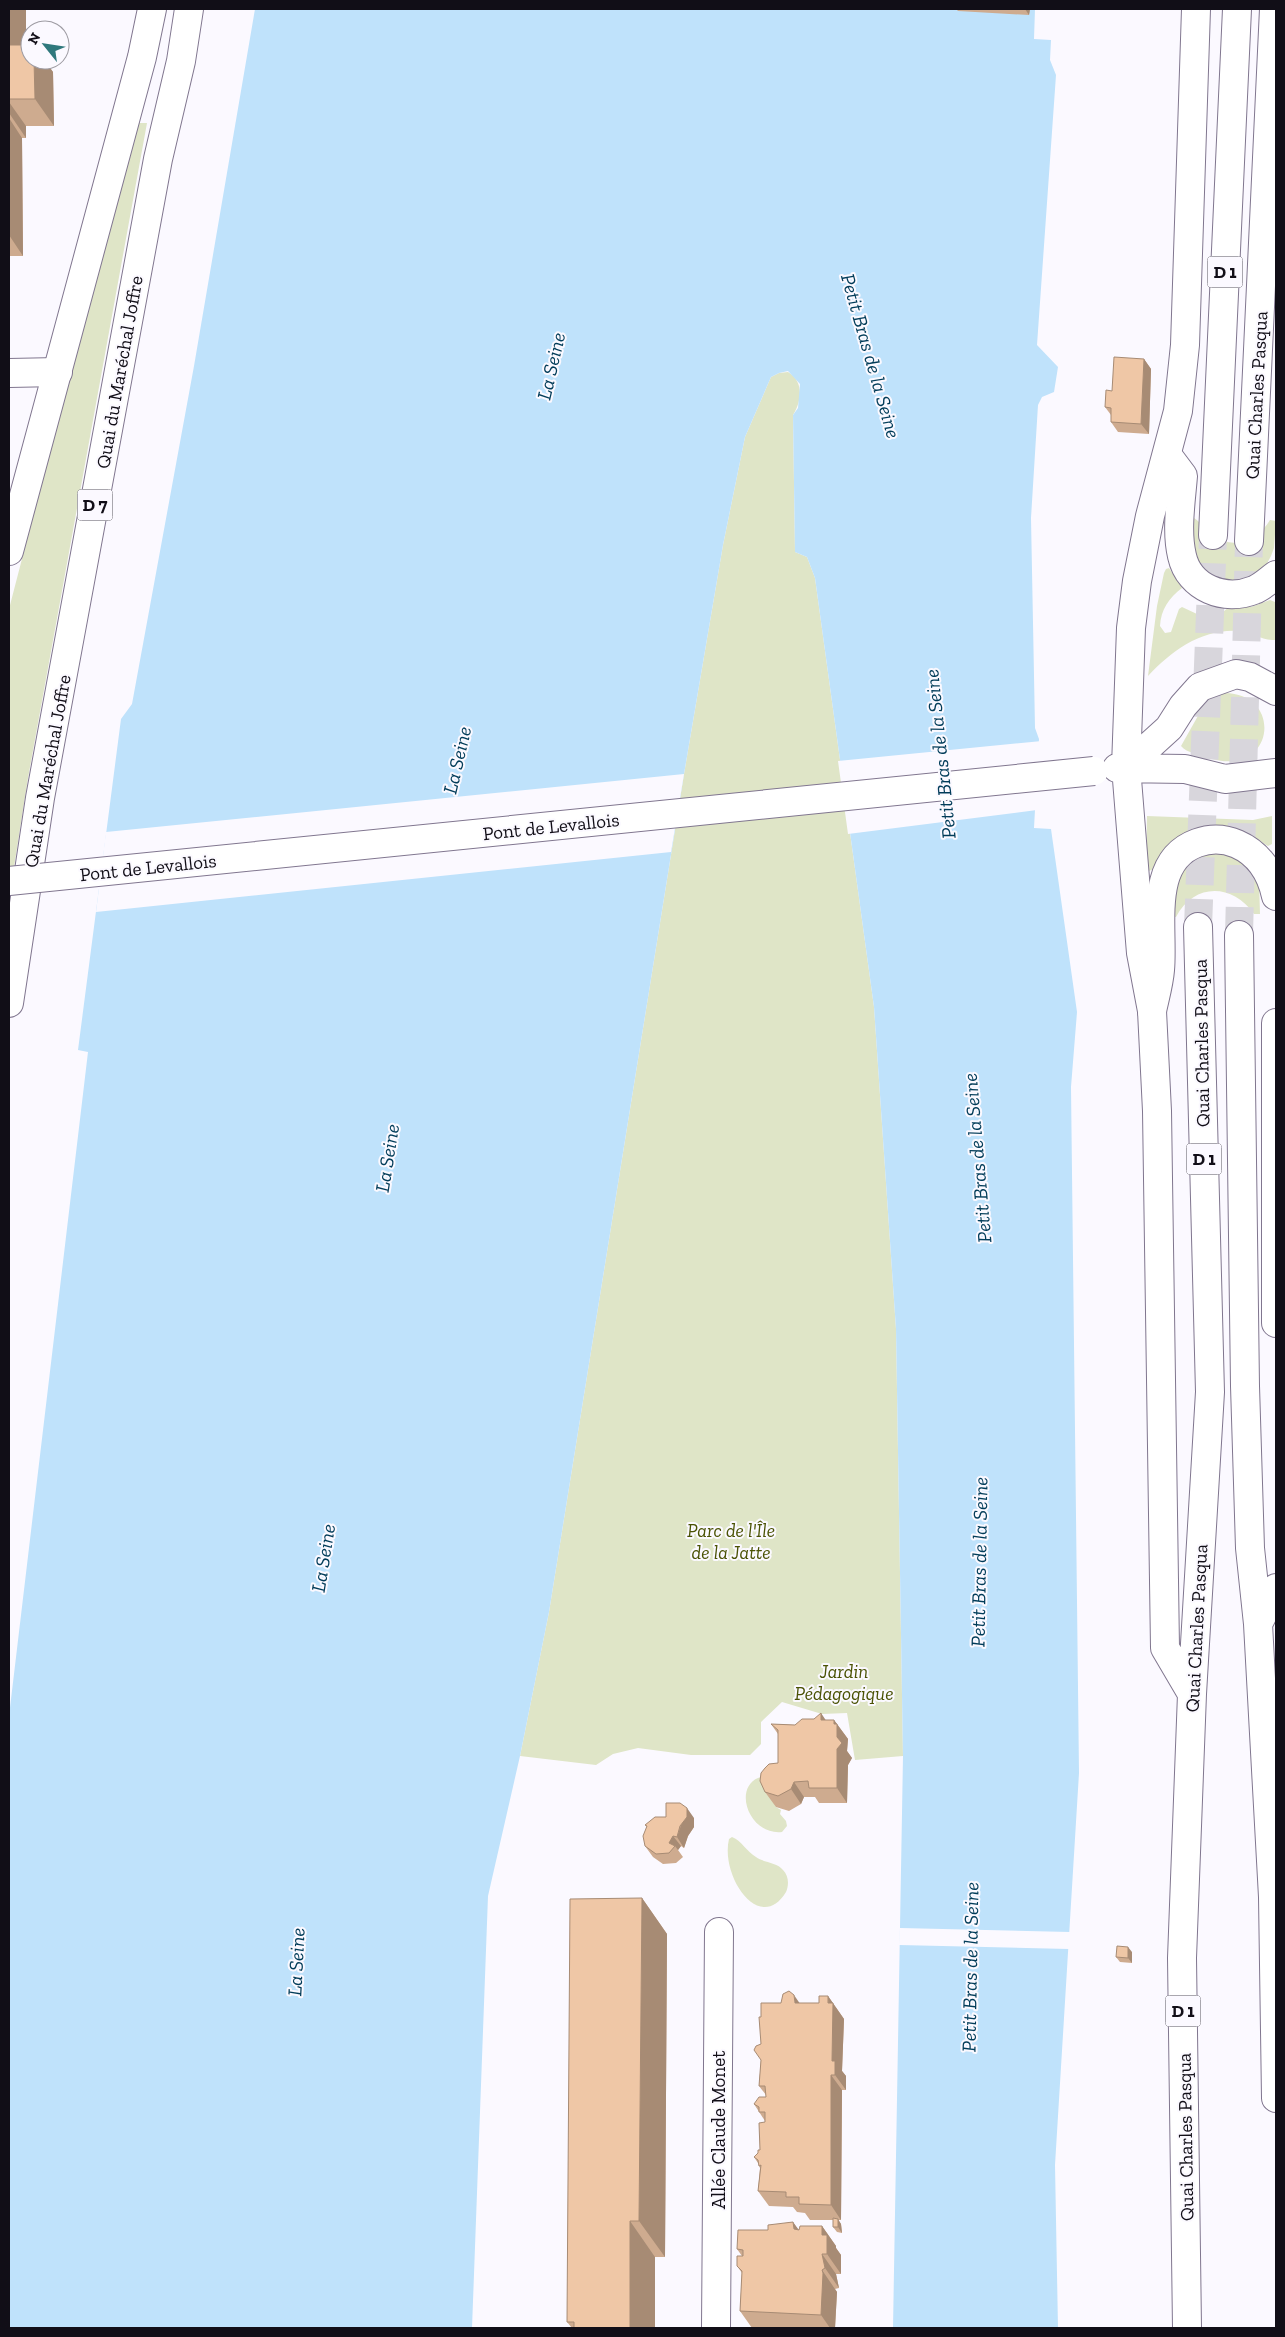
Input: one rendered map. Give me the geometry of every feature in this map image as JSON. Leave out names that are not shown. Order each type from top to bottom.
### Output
[{"type":"main road","points":[[9,552],[142,58],[152,9]]},
{"type":"main road","name":"Quai du Maréchal Joffre","points":[[9,1003],[40,798],[156,168],[181,61],[189,9]]},
{"type":"main road","points":[[1192,1694],[1165,1648],[1157,1111],[1152,1011],[1141,953],[1126,767],[1132,619],[1150,516],[1168,456],[1178,411],[1185,344],[1196,9]]},
{"type":"main road","name":"Quai Charles Pasqua","points":[[1213,535],[1237,9]]},
{"type":"main road","name":"Quai Charles Pasqua","points":[[1249,541],[1274,9]]},
{"type":"main road","points":[[9,372],[58,372]]},
{"type":"main road","points":[[1168,456],[1183,476],[1180,510],[1182,555],[1187,569],[1195,580],[1204,588],[1216,593],[1241,594],[1255,590],[1276,575]]},
{"type":"main road","points":[[1126,767],[1169,728],[1183,706],[1200,687],[1227,675],[1236,674],[1250,677],[1276,691]]},
{"type":"main road","name":"Pont de Levallois","points":[[9,881],[1126,767],[1185,769],[1225,779],[1276,773]]},
{"type":"main road","points":[[1152,1011],[1160,971],[1164,879],[1175,859],[1183,851],[1206,840],[1218,839],[1242,846],[1257,856],[1264,864],[1274,885],[1276,896]]},
{"type":"main road","name":"Quai Charles Pasqua","points":[[1188,2328],[1182,1958],[1192,1694],[1210,1392],[1198,927]]},
{"type":"main road","name":"Quai Charles Pasqua","points":[[1239,935],[1245,1396],[1250,1548],[1258,1624],[1273,1897],[1276,2098]]},
{"type":"main road","points":[[1276,1023],[1276,1323]]},
{"type":"main road","points":[[1258,1624],[1276,1588]]},
{"type":"main road","name":"Allée Claude Monet","points":[[716,2328],[719,1932]]},
{"type":"green space","points":[[135,123],[147,123],[28,778],[9,899],[9,609]]},
{"type":"green space","name":"Parc de l'Île de la Jatte","points":[[788,372],[797,381],[800,392],[800,398],[793,415],[795,552],[807,557],[815,578],[874,1007],[896,1329],[903,1756],[855,1760],[847,1713],[822,1714],[782,1702],[761,1722],[761,1744],[750,1755],[691,1755],[638,1748],[613,1754],[596,1765],[520,1756],[549,1612],[684,774],[723,545],[745,437],[771,377],[779,373]]},
{"type":"green space","points":[[1194,518],[1215,537],[1230,542],[1238,542],[1253,537],[1270,520],[1276,521],[1274,548],[1263,571],[1255,578],[1233,583],[1205,574],[1191,549]]},
{"type":"green space","points":[[1169,568],[1182,588],[1173,596],[1164,609],[1160,626],[1165,633],[1171,632],[1179,609],[1182,607],[1212,621],[1229,607],[1251,607],[1270,600],[1275,602],[1276,640],[1238,631],[1224,631],[1212,634],[1188,643],[1177,650],[1148,676],[1157,606],[1164,573]]},
{"type":"green space","points":[[1225,693],[1244,697],[1257,707],[1263,720],[1264,734],[1258,747],[1247,757],[1231,761],[1194,754],[1181,746],[1203,707],[1210,700]]},
{"type":"green space","points":[[1147,816],[1253,820],[1272,816],[1272,844],[1268,846],[1246,831],[1236,827],[1202,827],[1172,842],[1164,850],[1154,868],[1149,871],[1146,867]]},
{"type":"green space","points":[[1221,852],[1240,857],[1259,880],[1260,914],[1254,914],[1235,897],[1224,892],[1214,891],[1203,893],[1193,898],[1176,917],[1172,917],[1174,884],[1180,871],[1192,861]]},
{"type":"green space","points":[[765,1776],[776,1807],[781,1810],[780,1814],[786,1821],[787,1826],[782,1832],[770,1831],[760,1826],[752,1817],[747,1807],[748,1787],[754,1780]]},
{"type":"green space","points":[[732,1837],[759,1859],[777,1865],[785,1872],[788,1881],[787,1889],[776,1904],[765,1907],[754,1904],[744,1896],[730,1869],[728,1854],[729,1839]]},
{"type":"water","points":[[255,9],[1035,9],[1034,39],[1051,40],[1050,60],[1056,75],[1037,345],[1058,367],[1054,392],[1042,397],[1038,405],[1031,518],[1035,728],[1039,739],[1034,828],[1051,829],[1077,1012],[1071,1087],[1079,1773],[1055,2165],[1058,2328],[893,2328],[903,1756],[896,1329],[874,1007],[815,578],[807,557],[795,552],[793,415],[798,408],[800,384],[788,371],[771,377],[745,437],[723,545],[684,774],[549,1612],[520,1756],[488,1896],[472,2328],[9,2328],[9,1716],[88,1052],[78,1050],[121,719],[132,704],[194,366]]},
{"type":"pier","points":[[1042,741],[1037,810],[848,834],[838,761]]},
{"type":"pier","points":[[684,774],[671,852],[96,912],[106,832]]},
{"type":"pier","points":[[900,1928],[1070,1932],[1069,1949],[899,1945]]},
{"type":"building","points":[[9,45],[20,45],[20,70],[34,70],[35,99],[9,99]]},
{"type":"building","points":[[1114,357],[1144,359],[1141,424],[1111,422],[1111,408],[1105,407],[1106,390],[1112,391]]},
{"type":"building","points":[[821,1713],[821,1720],[834,1720],[834,1724],[837,1724],[837,1737],[842,1743],[837,1749],[837,1788],[809,1788],[808,1781],[794,1782],[791,1789],[778,1796],[765,1792],[760,1781],[761,1773],[769,1764],[778,1763],[778,1730],[771,1724],[795,1725],[802,1719],[814,1719]]},
{"type":"building","points":[[666,1803],[680,1803],[687,1808],[687,1817],[680,1826],[677,1837],[673,1836],[669,1843],[675,1846],[669,1853],[656,1854],[645,1846],[643,1836],[647,1826],[645,1825],[655,1817],[666,1817]]},
{"type":"building","points":[[642,1898],[639,2221],[630,2221],[630,2328],[574,2328],[574,2322],[567,2322],[570,1899]]},
{"type":"building","points":[[1117,1946],[1128,1947],[1128,1958],[1116,1957]]},
{"type":"building","points":[[789,1991],[794,1995],[795,2003],[819,2003],[819,1996],[828,1996],[828,2003],[833,2003],[832,2061],[835,2061],[835,2075],[831,2075],[831,2205],[799,2204],[799,2197],[786,2197],[786,2192],[758,2191],[761,2165],[759,2166],[758,2160],[754,2157],[758,2150],[760,2150],[759,2123],[765,2122],[765,2112],[759,2112],[759,2107],[754,2104],[759,2097],[766,2097],[765,2086],[759,2086],[761,2060],[754,2050],[756,2046],[761,2044],[759,2017],[761,2017],[761,2003],[781,2003],[783,1994]]},
{"type":"building","points":[[833,2218],[838,2219],[838,2227],[833,2227]]},
{"type":"building","points":[[793,2222],[794,2229],[799,2230],[800,2226],[822,2226],[822,2235],[827,2235],[827,2254],[822,2254],[825,2268],[822,2270],[821,2315],[740,2311],[742,2271],[737,2266],[737,2256],[743,2256],[743,2250],[737,2249],[738,2230],[768,2230],[768,2225]]},
{"type":"tunnel","points":[[1198,927],[1213,535]]},
{"type":"tunnel","points":[[1239,935],[1249,541]]},
{"type":"water label","name":"Petit Bras de la Seine","points":[[871,356]]},
{"type":"water label","name":"La Seine","points":[[551,366]]},
{"type":"water label","name":"Petit Bras de la Seine","points":[[940,754]]},
{"type":"water label","name":"La Seine","points":[[457,760]]},
{"type":"water label","name":"La Seine","points":[[387,1158]]},
{"type":"water label","name":"Petit Bras de la Seine","points":[[977,1158]]},
{"type":"water label","name":"La Seine","points":[[323,1558]]},
{"type":"water label","name":"Petit Bras de la Seine","points":[[979,1562]]},
{"type":"water label","name":"La Seine","points":[[296,1962]]},
{"type":"water label","name":"Petit Bras de la Seine","points":[[970,1967]]},
{"type":"park label","name":"Jardin Pédagogique","points":[[844,1682]]}]
